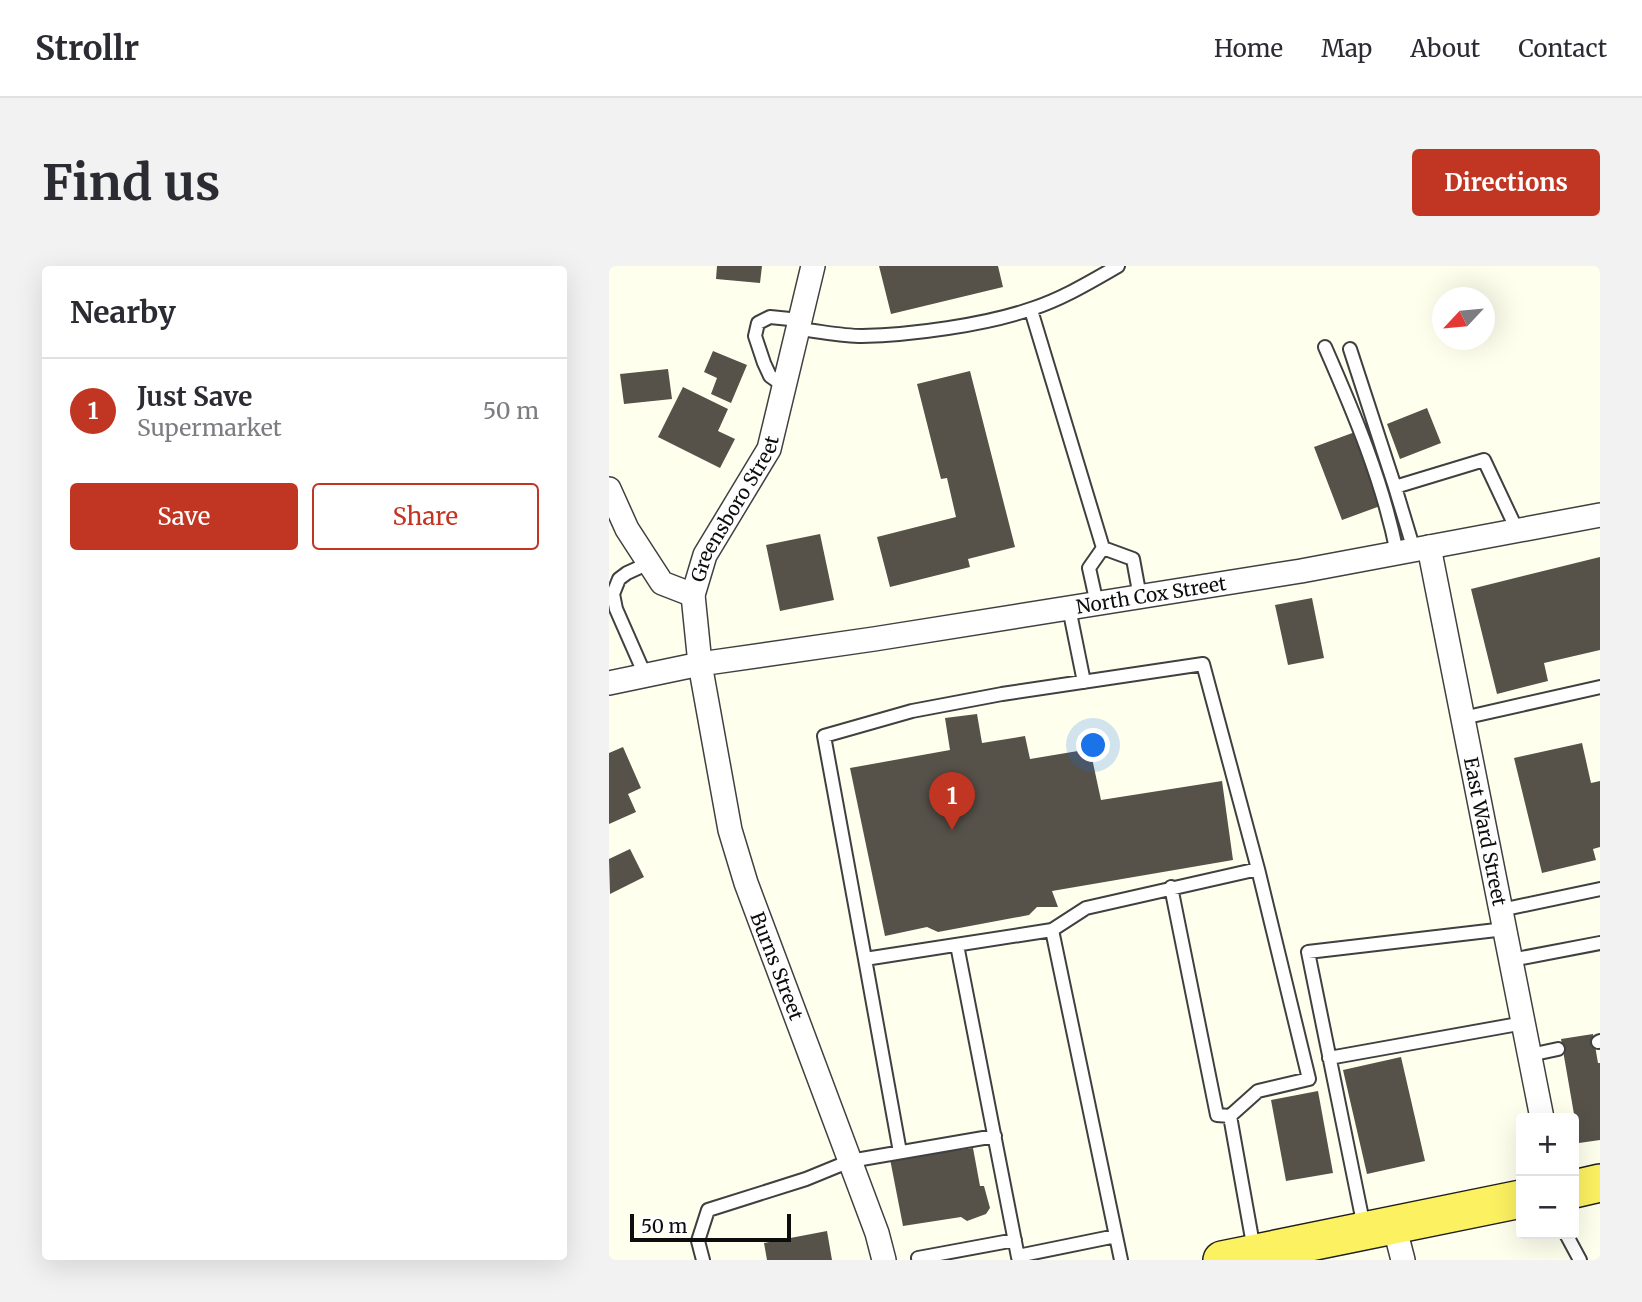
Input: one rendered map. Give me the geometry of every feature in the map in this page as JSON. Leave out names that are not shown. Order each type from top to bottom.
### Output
[{"type":"main road","points":[[1579,1188],[1600,1183]]},
{"type":"main road","points":[[1238,1257],[1516,1200]]},
{"type":"street","name":"Greensboro Street","points":[[699,664],[693,595],[705,555],[769,449],[813,266]]},
{"type":"street","points":[[609,489],[627,529],[662,583],[693,595]]},
{"type":"street","name":"North Cox Street","points":[[699,664],[1140,597],[1600,515]]},
{"type":"street","name":"East Ward Street","points":[[1413,550],[1463,718],[1541,1113]]},
{"type":"street","points":[[609,683],[699,664]]},
{"type":"street","name":"Burns Street","points":[[699,664],[730,830],[742,870],[877,1233],[884,1260]]},
{"type":"street","points":[[1379,1228],[1403,1260]]},
{"type":"lane","points":[[784,386],[770,376],[755,336],[758,323],[770,317],[860,336],[907,333],[990,320],[1031,310],[1072,292],[1118,266]]},
{"type":"lane","points":[[1031,310],[1103,548]]},
{"type":"lane","points":[[1325,347],[1382,494],[1413,550]]},
{"type":"lane","points":[[1350,349],[1413,550]]},
{"type":"lane","points":[[1395,487],[1484,460],[1517,530]]},
{"type":"lane","points":[[1103,548],[1133,559],[1140,597]]},
{"type":"lane","points":[[1097,604],[1089,568],[1103,548]]},
{"type":"lane","points":[[645,675],[616,609],[613,594],[619,579],[649,563]]},
{"type":"lane","points":[[1069,608],[1084,682]]},
{"type":"lane","points":[[900,1152],[824,736],[912,711],[1203,664],[1258,869],[1309,1079],[1258,1091],[1230,1116],[1217,1115],[1171,887]]},
{"type":"lane","points":[[1463,718],[1600,687]]},
{"type":"lane","points":[[865,958],[1052,930],[1086,908],[1258,869]]},
{"type":"lane","points":[[1379,1228],[1329,1058],[1308,952],[1503,919],[1600,889]]},
{"type":"lane","points":[[1052,930],[1121,1260]]},
{"type":"lane","points":[[1511,960],[1600,943]]},
{"type":"lane","points":[[957,944],[1019,1259],[1116,1236]]},
{"type":"lane","points":[[1329,1058],[1524,1023]]},
{"type":"lane","points":[[1530,1055],[1558,1049]]},
{"type":"lane","points":[[1230,1116],[1238,1257]]},
{"type":"lane","points":[[703,1260],[698,1241],[708,1210],[806,1179],[850,1161],[995,1136]]},
{"type":"lane","points":[[1569,1239],[1580,1260]]},
{"type":"lane","points":[[918,1258],[1015,1240]]},
{"type":"building","points":[[717,266],[762,266],[760,283],[716,279]]},
{"type":"building","points":[[879,266],[998,266],[1003,287],[891,314]]},
{"type":"building","points":[[713,351],[747,365],[731,403],[711,394],[717,378],[704,372]]},
{"type":"building","points":[[668,369],[672,399],[624,404],[620,374]]},
{"type":"building","points":[[970,371],[1015,547],[968,559],[970,567],[890,587],[877,537],[956,517],[947,478],[941,479],[917,384]]},
{"type":"building","points":[[683,387],[728,409],[718,431],[735,439],[720,468],[658,437]]},
{"type":"building","points":[[1427,408],[1441,443],[1400,459],[1387,424]]},
{"type":"building","points":[[1355,432],[1383,505],[1342,520],[1314,447]]},
{"type":"building","points":[[820,534],[834,600],[780,611],[766,545]]},
{"type":"building","points":[[1600,557],[1600,650],[1544,663],[1548,681],[1497,694],[1471,589]]},
{"type":"building","points":[[1312,598],[1324,658],[1288,665],[1275,605]]},
{"type":"building","points":[[977,714],[982,743],[1025,736],[1030,759],[1090,749],[1101,800],[1222,781],[1233,860],[1052,891],[1058,907],[1037,907],[1029,915],[938,932],[927,927],[885,936],[850,768],[950,750],[945,718]]},
{"type":"building","points":[[1582,743],[1591,783],[1600,781],[1600,847],[1593,849],[1596,860],[1542,873],[1514,758]]},
{"type":"building","points":[[623,747],[641,788],[628,794],[636,812],[609,824],[609,753]]},
{"type":"building","points":[[630,849],[644,877],[610,894],[609,859]]},
{"type":"building","points":[[1593,1034],[1600,1063],[1600,1140],[1579,1143],[1579,1113],[1574,1113],[1561,1039]]},
{"type":"building","points":[[1401,1057],[1425,1161],[1367,1174],[1343,1070]]},
{"type":"building","points":[[1318,1091],[1333,1173],[1286,1181],[1271,1100]]},
{"type":"building","points":[[973,1148],[980,1186],[984,1186],[990,1208],[986,1214],[967,1221],[961,1217],[903,1226],[890,1159]]},
{"type":"building","points":[[827,1231],[832,1260],[767,1260],[764,1243]]},
{"type":"place","name":"Just Save","points":[[952,830]]}]
